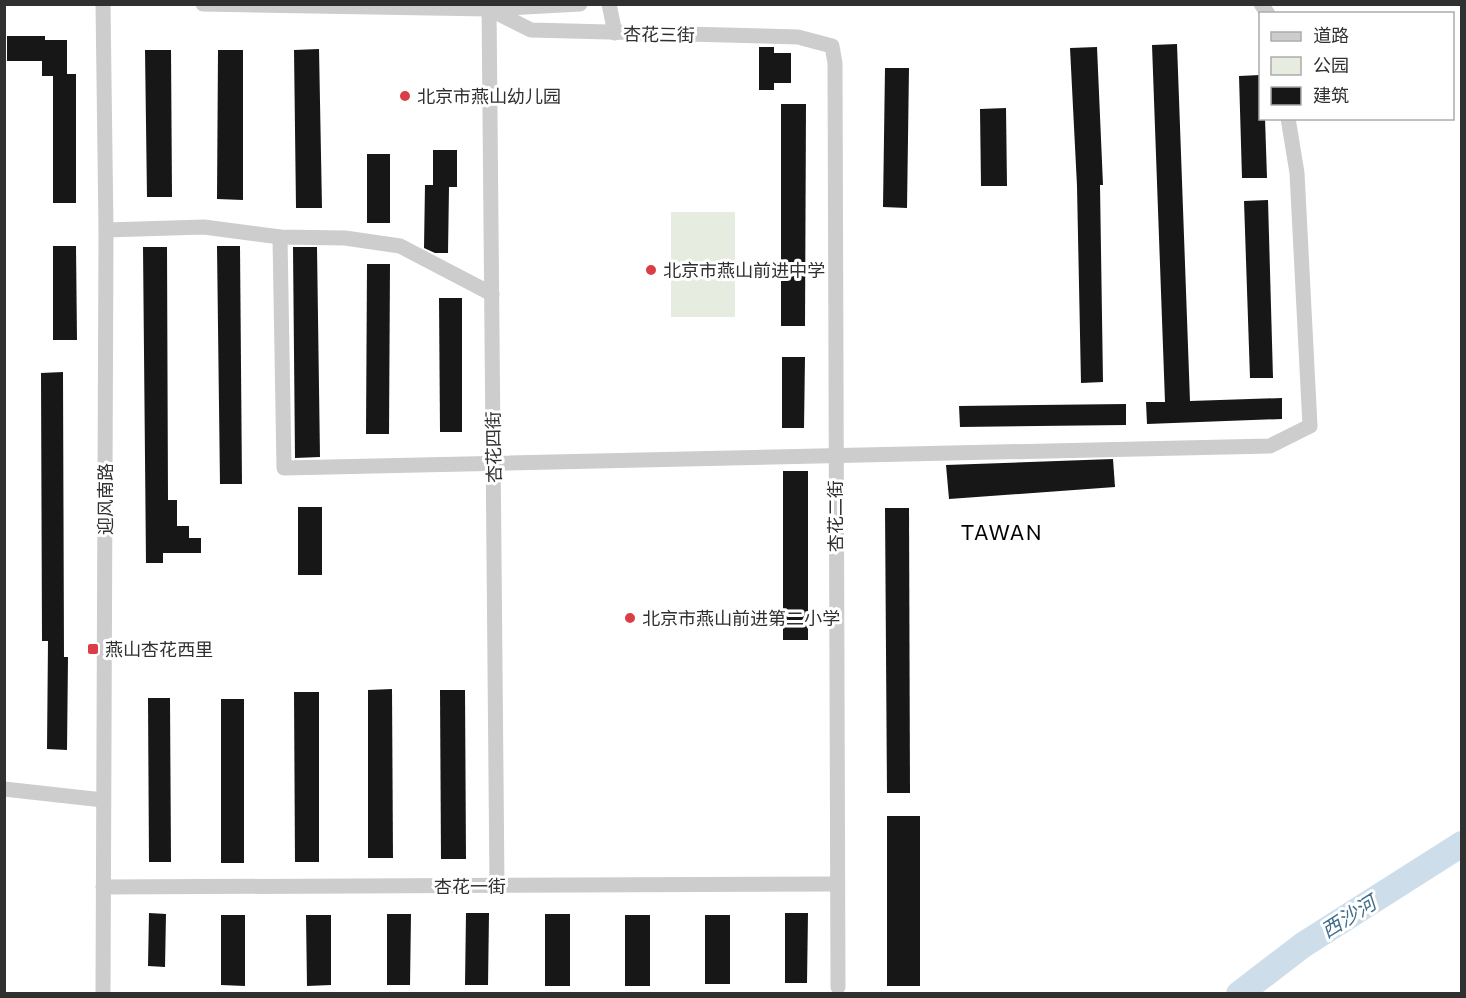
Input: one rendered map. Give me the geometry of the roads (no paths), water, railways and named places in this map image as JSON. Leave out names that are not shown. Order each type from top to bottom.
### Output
[{"type":"street","name":"迎风南路","points":[[103,4],[106,230],[103,993]]},
{"type":"street","name":"杏花三街","points":[[203,4],[489,7],[580,4]]},
{"type":"street","points":[[609,4],[615,33]]},
{"type":"street","name":"杏花三街","points":[[489,7],[531,30],[798,37],[832,46]]},
{"type":"street","name":"杏花四街","points":[[489,7],[497,886]]},
{"type":"street","name":"杏花二街","points":[[832,46],[835,63],[838,987]]},
{"type":"street","points":[[280,237],[284,468],[1270,446],[1310,426],[1297,173],[1288,120]]},
{"type":"street","points":[[106,230],[204,227],[280,237],[345,238],[400,246],[492,294]]},
{"type":"street","points":[[4,789],[103,800]]},
{"type":"street","name":"杏花一街","points":[[103,887],[837,884]]},
{"type":"waterway","name":"西沙河","points":[[1239,994],[1303,945],[1462,844]]},
{"type":"place","name":"北京市燕山幼儿园","points":[[405,96]]},
{"type":"place","name":"北京市燕山前进中学","points":[[651,270]]},
{"type":"place","name":"北京市燕山前进第二小学","points":[[630,618]]},
{"type":"place","name":"燕山杏花西里","points":[[93,649]]},
{"type":"district","name":"TAWAN","points":[[1002,531]]}]
